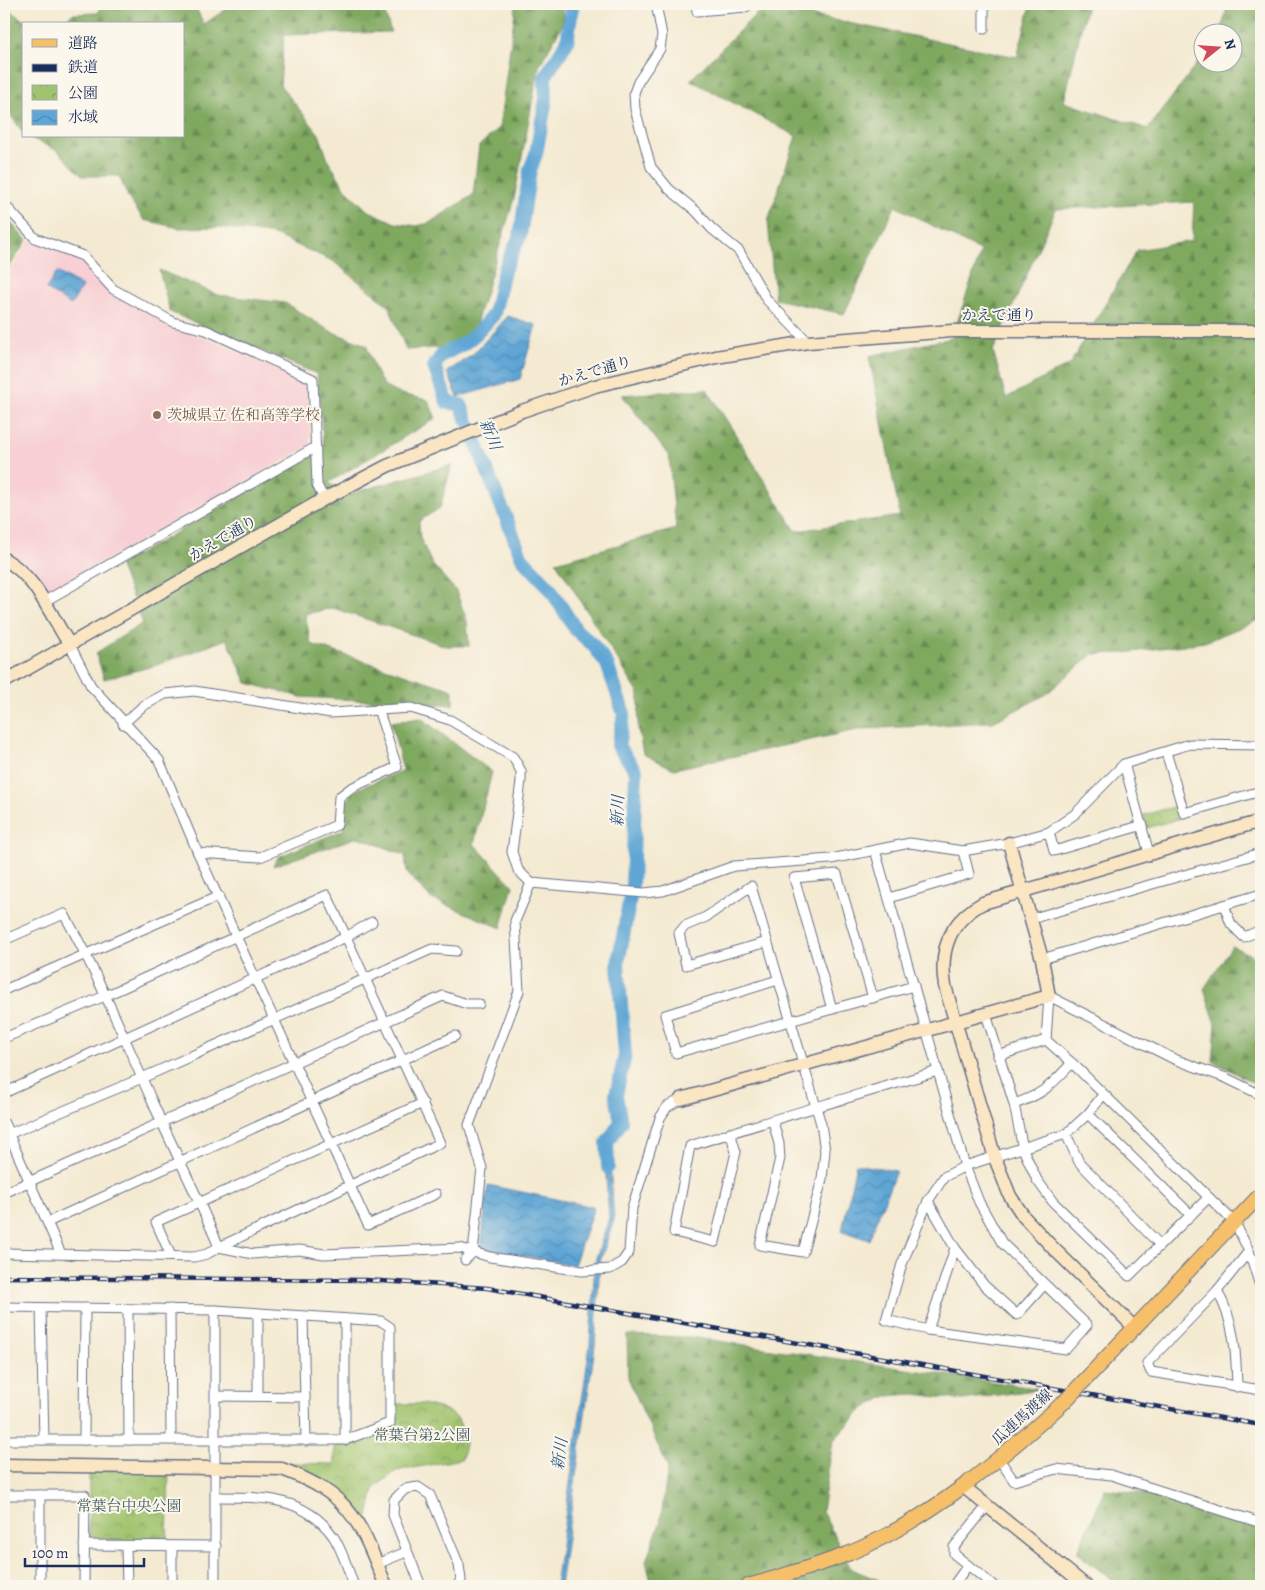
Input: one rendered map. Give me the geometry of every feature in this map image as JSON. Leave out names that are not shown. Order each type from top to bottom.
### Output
[{"type":"main road","name":"瓜連馬渡線","points":[[748,1586],[851,1552],[902,1526],[964,1487],[1064,1402],[1261,1194]]},
{"type":"street","points":[[656,4],[662,35],[660,49],[638,82],[634,93],[635,109],[651,166],[669,190],[696,210],[712,229],[739,251],[767,300],[808,342]]},
{"type":"street","points":[[696,4],[697,11],[746,7],[746,4]]},
{"type":"street","points":[[984,4],[984,29]]},
{"type":"street","points":[[5,209],[35,238],[83,256],[113,288],[173,322],[206,330],[313,379],[314,448],[317,485],[324,499]]},
{"type":"street","name":"かえで通り","points":[[4,682],[324,499],[388,466],[545,402],[595,386],[716,357],[808,342],[952,331],[1261,331]]},
{"type":"street","points":[[45,601],[314,448]]},
{"type":"street","points":[[4,559],[14,565],[27,578],[45,601],[91,686],[123,724],[159,760],[236,938],[332,1143],[368,1225],[436,1194]]},
{"type":"street","points":[[123,724],[143,706],[165,694],[194,691],[331,712],[411,708],[450,720],[513,757],[518,763],[521,775],[512,852],[518,870],[531,883],[644,893],[663,891],[734,866],[831,859],[910,843],[963,851],[1008,843],[1049,832],[1075,814],[1124,764],[1190,744],[1261,745]]},
{"type":"street","points":[[198,853],[260,857],[337,825],[339,797],[351,788],[397,767],[378,709]]},
{"type":"street","points":[[1166,752],[1184,813],[1261,791]]},
{"type":"street","points":[[1124,764],[1143,825],[1149,853]]},
{"type":"street","points":[[1136,1328],[1024,1217],[1010,1196],[995,1158],[955,1023],[942,968],[944,952],[950,937],[966,912],[983,903],[1021,890],[1261,822]]},
{"type":"street","points":[[1049,832],[1054,851],[1143,825]]},
{"type":"street","points":[[1008,843],[1042,959],[1049,996],[1046,1040]]},
{"type":"street","points":[[875,850],[965,1166],[979,1202],[1002,1243],[1087,1325],[1066,1349],[928,1330],[886,1320],[902,1264],[928,1201],[944,1176],[965,1166],[1024,1149],[1066,1134],[1088,1114],[1103,1095]]},
{"type":"street","points":[[889,898],[969,874],[963,851]]},
{"type":"street","points":[[1030,919],[1261,853]]},
{"type":"street","points":[[832,1009],[794,878],[837,874],[873,998]]},
{"type":"street","points":[[466,1260],[473,1252],[482,1168],[469,1125],[519,991],[515,921],[531,883]]},
{"type":"street","points":[[767,942],[686,965],[679,932],[685,926],[706,917],[751,886],[821,1124],[824,1151],[822,1179],[803,1252],[760,1245],[780,1158],[779,1144],[773,1120]]},
{"type":"street","points":[[1042,959],[1261,894]]},
{"type":"street","points":[[4,1038],[105,996],[327,895],[402,1062],[423,1102],[440,1143],[350,1184],[207,1254],[194,1257],[4,1253]]},
{"type":"street","points":[[4,990],[219,896]]},
{"type":"street","points":[[1224,905],[1231,924],[1244,937],[1261,930]]},
{"type":"street","points":[[4,940],[64,914],[87,954],[161,1121],[201,1203],[219,1247]]},
{"type":"street","points":[[4,1093],[346,937],[372,922]]},
{"type":"street","points":[[6,1135],[275,1020],[432,949],[456,951]]},
{"type":"street","points":[[778,980],[665,1015],[676,1053],[914,986]]},
{"type":"street","points":[[4,1193],[294,1061],[443,996],[467,1004],[479,1004]]},
{"type":"street","points":[[219,1247],[252,1254],[299,1250],[324,1254],[460,1248],[490,1258],[582,1271],[610,1268],[622,1262],[630,1252],[632,1208],[660,1118],[667,1107],[681,1099],[1049,996],[1174,1059],[1226,1078],[1261,1095]]},
{"type":"street","points":[[986,1014],[1014,1104],[1024,1149],[1037,1180],[1053,1202],[1129,1276],[1208,1198]]},
{"type":"street","points":[[48,1222],[402,1062],[455,1036]]},
{"type":"street","points":[[998,1056],[1046,1040]]},
{"type":"street","points":[[1046,1040],[1072,1063],[1235,1223],[1249,1251],[1261,1289]]},
{"type":"street","points":[[1014,1104],[1037,1096],[1047,1090],[1072,1063]]},
{"type":"street","points":[[730,1132],[736,1152],[715,1242],[674,1232],[690,1146],[730,1132],[816,1109],[938,1071]]},
{"type":"street","points":[[171,1256],[156,1222],[423,1102]]},
{"type":"street","points":[[1088,1114],[1191,1215]]},
{"type":"street","points":[[4,1123],[6,1135],[48,1222],[61,1254]]},
{"type":"street","points":[[1066,1134],[1079,1162],[1160,1245]]},
{"type":"street","points":[[928,1201],[955,1248],[984,1285],[1017,1315],[1044,1285]]},
{"type":"street","points":[[928,1330],[955,1248]]},
{"type":"street","points":[[1249,1251],[1217,1291],[1148,1364],[1151,1372],[1261,1390]]},
{"type":"street","points":[[1217,1291],[1223,1302],[1235,1339],[1237,1387]]},
{"type":"street","points":[[4,1307],[215,1310],[381,1322],[390,1327],[390,1423],[345,1440],[4,1440]]},
{"type":"street","points":[[41,1308],[44,1440]]},
{"type":"street","points":[[84,1440],[85,1308]]},
{"type":"street","points":[[128,1309],[129,1440]]},
{"type":"street","points":[[170,1309],[170,1440]]},
{"type":"street","points":[[215,1310],[215,1586]]},
{"type":"street","points":[[258,1313],[258,1396]]},
{"type":"street","points":[[303,1316],[306,1441]]},
{"type":"street","points":[[345,1319],[345,1440]]},
{"type":"street","points":[[216,1396],[305,1396]]},
{"type":"street","points":[[999,1459],[1014,1481],[1056,1469],[1111,1475],[1261,1523]]},
{"type":"street","points":[[4,1465],[282,1469],[313,1481],[338,1498],[354,1516],[386,1586]]},
{"type":"street","points":[[421,1586],[393,1515],[394,1500],[405,1489],[418,1487],[430,1495],[459,1565],[461,1580],[457,1586]]},
{"type":"street","points":[[964,1487],[1086,1586]]},
{"type":"street","points":[[4,1495],[84,1495],[84,1586]]},
{"type":"street","points":[[40,1495],[40,1586]]},
{"type":"street","points":[[216,1497],[269,1498],[290,1503],[303,1510],[321,1522],[332,1536],[340,1550],[354,1586]]},
{"type":"street","points":[[987,1506],[954,1548],[954,1554],[994,1586]]},
{"type":"street","points":[[84,1545],[216,1546]]},
{"type":"street","points":[[126,1546],[127,1586]]},
{"type":"street","points":[[172,1546],[172,1586]]},
{"type":"street","points":[[377,1564],[406,1552]]},
{"type":"street","points":[[953,1586],[968,1565]]},
{"type":"shaded area","name":"茨城県立 佐和高等学校","points":[[30,240],[77,259],[113,293],[188,333],[210,340],[309,383],[310,446],[49,592],[22,561],[4,549],[4,280]]},
{"type":"green space","points":[[103,4],[194,4],[204,24],[234,4],[382,4],[391,32],[284,35],[280,85],[319,134],[328,160],[345,188],[367,210],[395,223],[417,226],[429,223],[473,195],[479,146],[499,128],[516,4],[564,4],[563,24],[539,66],[514,199],[475,327],[449,347],[406,350],[389,306],[333,261],[274,235],[220,227],[179,228],[144,220],[129,199],[119,176],[82,176],[58,151],[31,138],[185,138],[185,22],[65,22],[72,14],[98,13]]},
{"type":"green space","points":[[1031,4],[1087,4],[1064,102],[1148,129],[1192,70],[1192,72],[1242,72],[1242,22],[1224,22],[1228,4],[1261,4],[1261,301],[1254,304],[1261,344],[1261,619],[1205,642],[1124,653],[1093,654],[1045,695],[993,722],[862,729],[674,769],[643,754],[638,728],[639,694],[556,562],[676,529],[669,456],[622,395],[707,389],[796,531],[900,516],[869,356],[952,338],[981,251],[895,206],[844,314],[775,299],[768,221],[796,136],[690,80],[764,6],[1017,57]],"holes":[[[1194,202],[1192,241],[1137,250],[1070,364],[1006,398],[993,351],[1056,209]]]},
{"type":"green space","points":[[4,5],[25,22],[22,22],[22,131],[4,106]]},
{"type":"green space","points":[[4,216],[27,240],[4,275]]},
{"type":"green space","points":[[159,270],[218,295],[285,303],[330,331],[366,345],[376,372],[385,386],[400,394],[428,400],[436,418],[328,483],[349,494],[452,465],[440,508],[419,521],[420,538],[432,564],[456,591],[467,621],[469,646],[446,646],[333,608],[305,614],[311,644],[453,690],[453,705],[301,697],[247,683],[227,639],[157,665],[104,679],[96,653],[143,623],[119,565],[324,449],[317,374],[170,312]]},
{"type":"green space","points":[[421,718],[492,772],[474,844],[513,886],[501,928],[430,898],[407,873],[405,855],[358,837],[273,866],[278,857],[343,830],[343,814],[351,792],[403,770],[391,722]]},
{"type":"green space","points":[[1177,806],[1181,818],[1147,828],[1143,815]]},
{"type":"green space","points":[[1232,946],[1261,960],[1261,1087],[1213,1061],[1216,1024],[1204,989]]},
{"type":"green space","points":[[627,1335],[691,1337],[1041,1389],[963,1400],[914,1394],[887,1396],[863,1409],[833,1441],[822,1511],[851,1569],[894,1586],[652,1586],[646,1561],[660,1523],[668,1468],[628,1378]]},
{"type":"green space","name":"常葉台第2公園","points":[[394,1404],[423,1404],[446,1410],[458,1419],[466,1438],[462,1459],[396,1471],[374,1488],[366,1527],[354,1507],[315,1477],[285,1467],[287,1463],[335,1464],[335,1444],[348,1444],[393,1425]]},
{"type":"green space","name":"常葉台中央公園","points":[[89,1470],[169,1470],[167,1542],[89,1541]]},
{"type":"green space","points":[[1105,1489],[1141,1493],[1259,1527],[1261,1533],[1261,1586],[1120,1586],[1077,1553]]},
{"type":"water","points":[[57,272],[82,287],[71,305],[46,289]]},
{"type":"water","points":[[508,316],[536,325],[520,379],[458,397],[447,372],[473,354]]},
{"type":"water","points":[[604,1148],[609,1149],[614,1220],[600,1262],[595,1346],[560,1586],[555,1586],[590,1345],[595,1261],[609,1218]]},
{"type":"water","points":[[856,1164],[896,1171],[869,1240],[842,1231]]},
{"type":"water","points":[[488,1185],[594,1207],[574,1265],[481,1248]]},
{"type":"waterway","name":"新川","points":[[573,4],[567,42],[545,77],[546,99],[536,154],[530,170],[520,236],[504,270],[494,314],[477,333],[465,343],[442,355],[434,366],[447,402],[461,405],[522,558],[549,587],[576,630],[593,645],[607,664],[624,714],[618,746],[636,771],[632,886]]},
{"type":"waterway","name":"新川","points":[[608,1167],[607,1143],[621,1122],[616,1095],[625,1055],[618,964],[630,898]]},
{"type":"railway","points":[[4,1277],[366,1280],[487,1288],[1261,1425]]},
{"type":"place","name":"茨城県立 佐和高等学校","points":[[157,415]]}]
